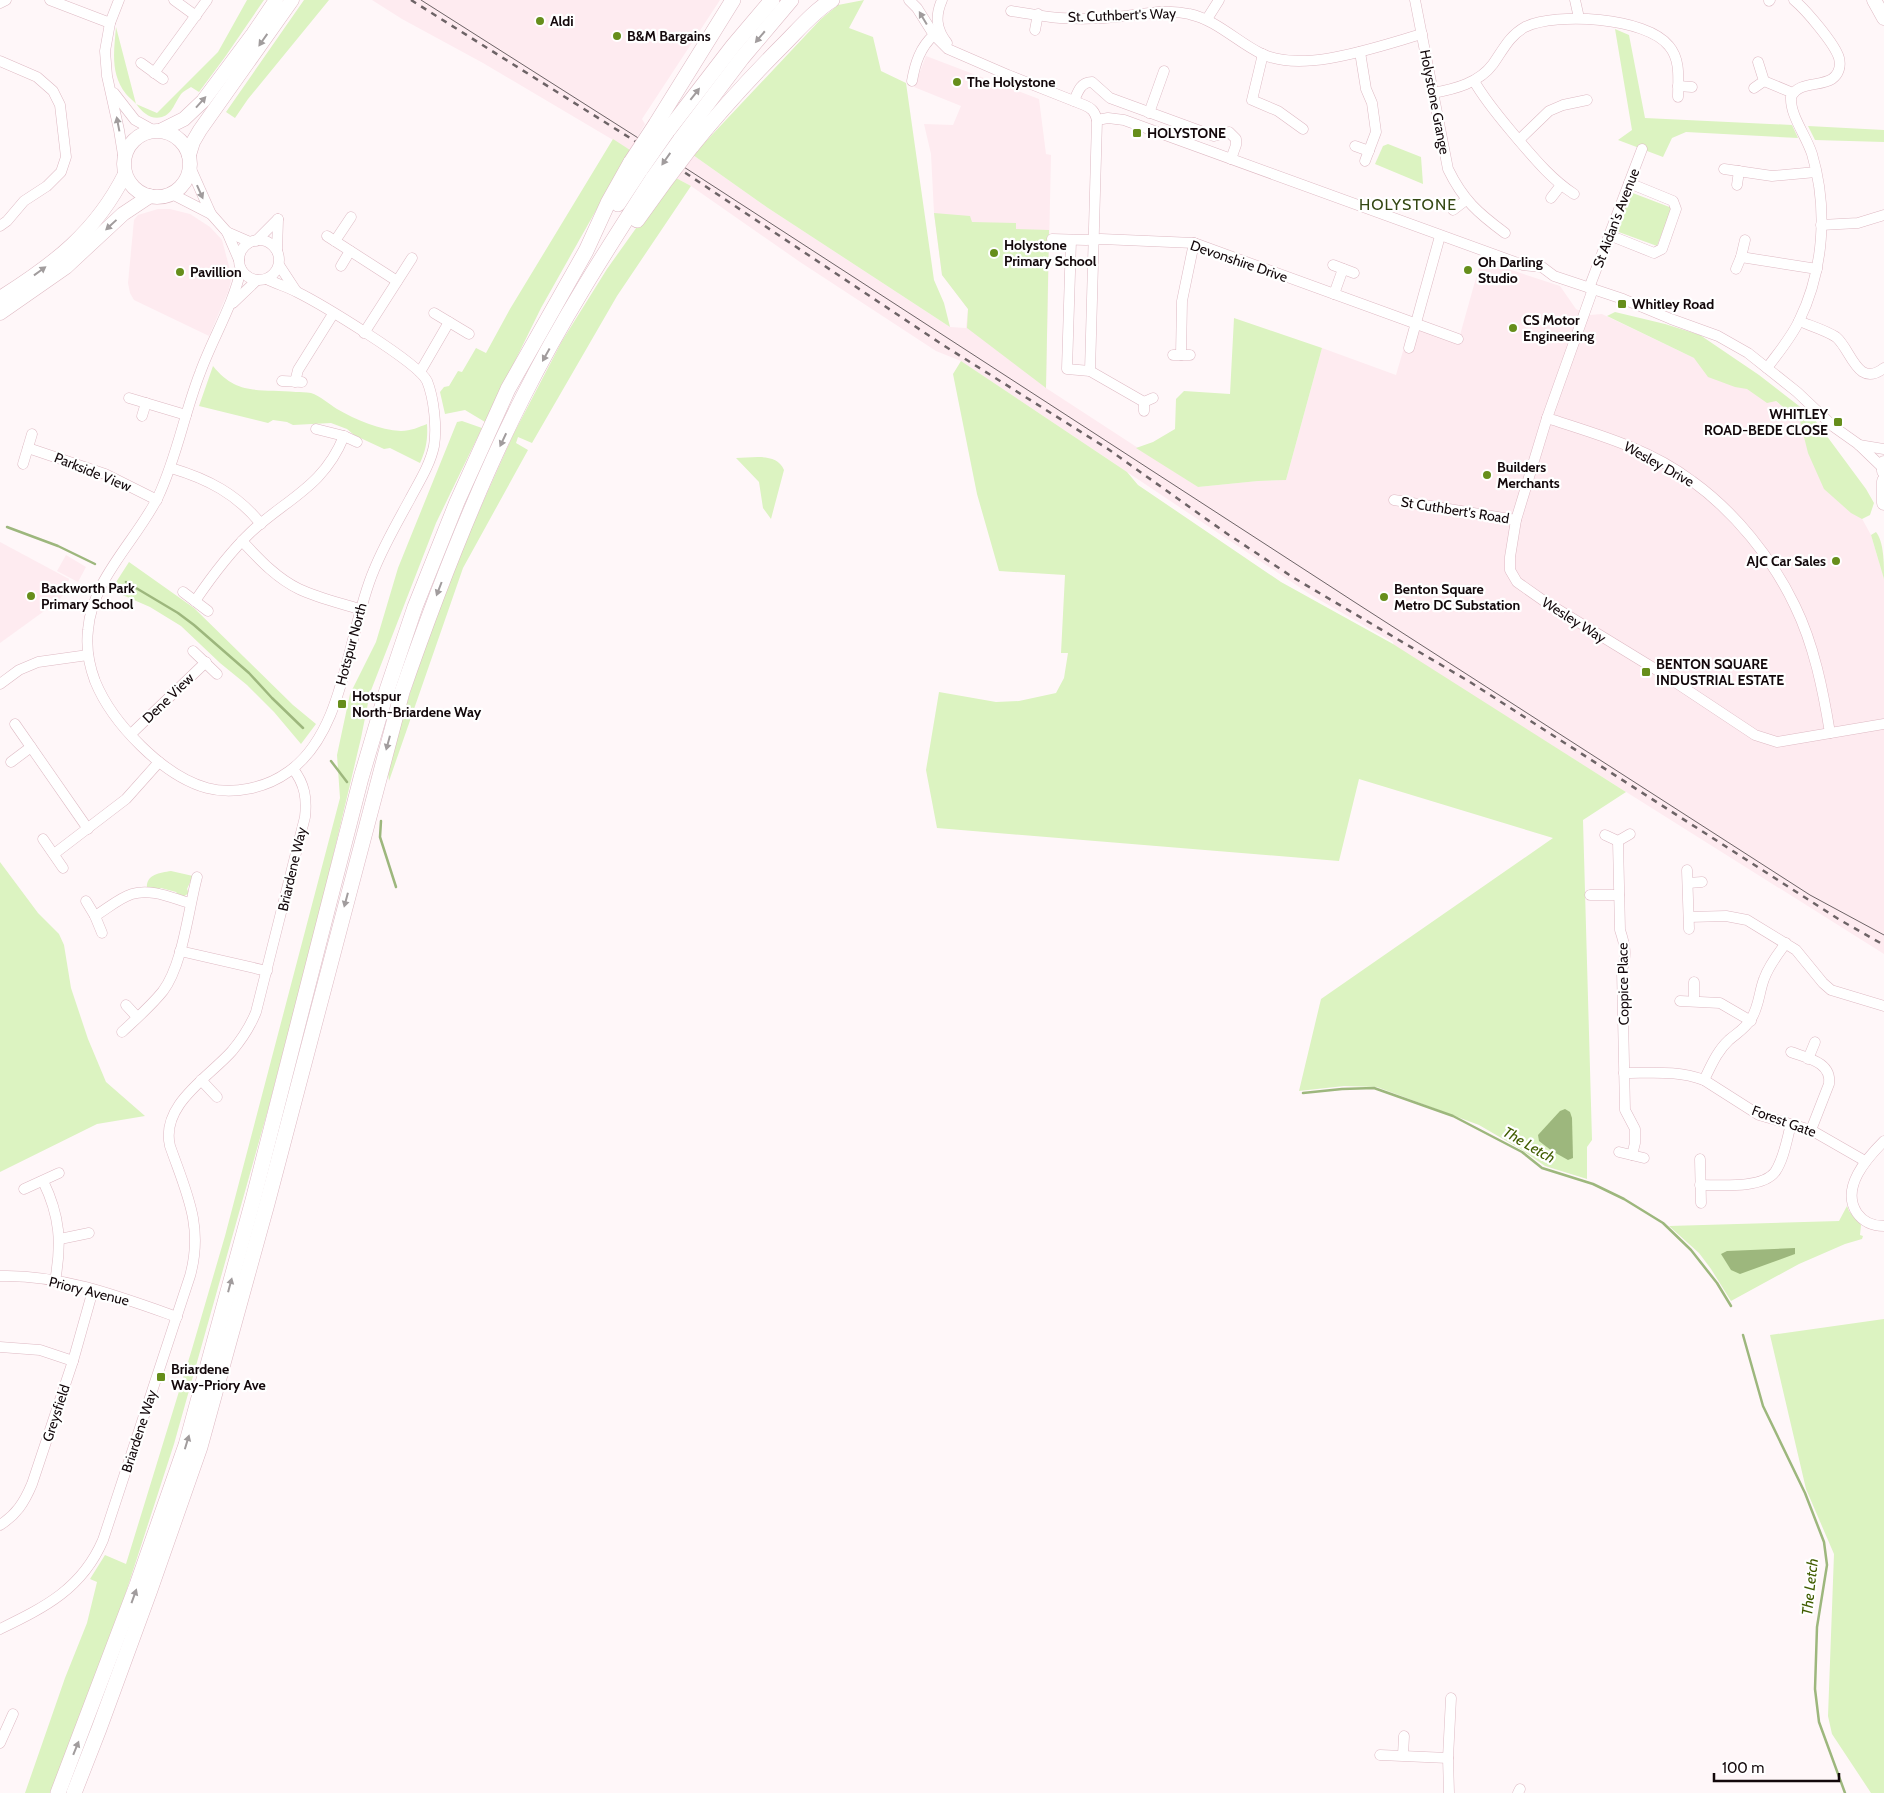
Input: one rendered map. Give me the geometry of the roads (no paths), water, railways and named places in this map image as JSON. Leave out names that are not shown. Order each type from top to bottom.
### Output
[{"type":"highway","points":[[673,136],[733,0]]},
{"type":"highway","points":[[58,1793],[137,1585],[186,1445],[253,1200],[361,778],[414,607],[457,502],[508,389],[586,251],[647,174],[727,53],[772,0]]},
{"type":"highway","points":[[74,1793],[130,1646],[200,1447],[267,1204],[402,692],[428,617],[470,510],[524,396],[569,314],[619,231],[647,174],[673,136],[792,0]]},
{"type":"highway","points":[[673,136],[719,113],[759,69],[818,10],[832,0]]},
{"type":"main road","points":[[0,298],[51,263],[99,217],[109,204],[124,167],[125,154],[131,143],[142,134],[158,130],[184,119],[203,101],[276,0]]},
{"type":"main road","points":[[124,167],[135,188],[150,196],[162,197],[172,194],[186,182],[193,142],[292,0]]},
{"type":"main road","points":[[1874,0],[1884,18]]},
{"type":"main road","points":[[158,130],[179,139],[187,148],[190,162]]},
{"type":"main road","points":[[0,313],[59,273],[130,209],[150,196]]},
{"type":"main road","points":[[1884,463],[1884,470]]},
{"type":"main road","points":[[1884,482],[1884,502]]},
{"type":"street","points":[[0,3],[6,0]]},
{"type":"street","points":[[50,0],[110,23]]},
{"type":"street","points":[[119,0],[110,23],[105,51],[107,76],[111,88],[124,167]]},
{"type":"street","points":[[174,0],[196,16]]},
{"type":"street","points":[[154,73],[207,0]]},
{"type":"street","points":[[909,0],[917,8],[934,35],[948,49],[1090,107],[1097,120],[1090,371]]},
{"type":"street","points":[[942,0],[937,17],[939,29],[946,41],[964,56]]},
{"type":"street","points":[[1207,19],[1219,0]]},
{"type":"street","name":"Holystone Grange","points":[[1415,0],[1448,170],[1458,190],[1466,200],[1505,233]]},
{"type":"street","points":[[1575,0],[1579,18]]},
{"type":"street","points":[[1767,368],[1799,321],[1810,298],[1817,269],[1821,225],[1821,200],[1816,172],[1807,142],[1792,107],[1791,97],[1793,93],[1804,86],[1826,82],[1834,78],[1840,64],[1836,51],[1810,17],[1794,0]]},
{"type":"street","name":"St. Cuthbert's Way","points":[[1011,11],[1059,18],[1117,17],[1169,12],[1188,13],[1207,19],[1263,54],[1281,60],[1324,59],[1360,52],[1422,34]]},
{"type":"street","points":[[1035,30],[1038,14]]},
{"type":"street","points":[[1433,93],[1450,90],[1474,81],[1492,66],[1508,40],[1522,28],[1538,21],[1579,18],[1623,24],[1644,29],[1660,37],[1670,46],[1677,60],[1678,92],[1692,86]]},
{"type":"street","points":[[912,81],[921,50],[934,35]]},
{"type":"street","points":[[1360,52],[1366,89],[1372,103],[1376,132],[1365,161]]},
{"type":"street","points":[[1263,54],[1252,100],[1278,111],[1302,129]]},
{"type":"street","points":[[0,61],[37,77],[53,91],[60,105],[66,157],[61,172],[47,186],[24,201],[7,221],[0,226]]},
{"type":"street","points":[[1758,62],[1764,82]]},
{"type":"street","points":[[141,63],[163,80]]},
{"type":"street","points":[[1149,112],[1164,71]]},
{"type":"street","points":[[1474,81],[1484,100],[1519,140],[1561,185],[1574,194]]},
{"type":"street","points":[[1074,101],[1080,88],[1086,83],[1092,82],[1110,98],[1214,136],[1229,132],[1236,139],[1231,159]]},
{"type":"street","points":[[1764,82],[1793,93]]},
{"type":"street","points":[[1754,88],[1764,82]]},
{"type":"street","points":[[111,88],[136,120],[158,130]]},
{"type":"street","points":[[1519,140],[1549,111],[1562,105],[1587,100]]},
{"type":"street","points":[[1097,120],[1108,118],[1124,120],[1440,236],[1523,265],[1542,267],[1554,276],[1623,299],[1718,336],[1748,353],[1767,368],[1834,427],[1858,444],[1884,470]]},
{"type":"street","points":[[1355,146],[1369,151]]},
{"type":"street","name":"St Aidan's Avenue","points":[[1591,288],[1642,149]]},
{"type":"street","points":[[190,162],[211,214],[227,232],[240,265],[249,278],[262,280],[298,292]]},
{"type":"street","points":[[1724,169],[1784,176],[1816,172]]},
{"type":"street","points":[[1737,185],[1739,171]]},
{"type":"street","points":[[1609,235],[1654,253],[1662,249],[1676,209],[1673,201],[1629,183]]},
{"type":"street","points":[[1551,198],[1561,185]]},
{"type":"street","points":[[172,194],[211,214]]},
{"type":"street","points":[[1453,210],[1466,200]]},
{"type":"street","points":[[1821,225],[1858,223],[1884,215]]},
{"type":"street","points":[[351,217],[331,239],[397,281]]},
{"type":"street","points":[[240,265],[243,249],[278,219],[277,251],[279,265],[298,292]]},
{"type":"street","points":[[227,232],[253,242],[270,243],[277,251]]},
{"type":"street","points":[[1409,348],[1440,236]]},
{"type":"street","name":"Devonshire Drive","points":[[1052,239],[1194,243],[1458,339]]},
{"type":"street","points":[[1071,240],[1066,369],[1090,371],[1147,404]]},
{"type":"street","points":[[1736,269],[1742,258],[1745,240]]},
{"type":"street","points":[[1181,355],[1182,301],[1194,243]]},
{"type":"street","points":[[340,266],[350,251]]},
{"type":"street","points":[[364,333],[412,258]]},
{"type":"street","points":[[1742,258],[1817,269]]},
{"type":"street","name":"Hotspur North","points":[[240,265],[231,306],[207,355],[186,415],[171,468],[157,500],[103,582],[94,599],[88,631],[88,655],[91,668],[102,695],[116,717],[159,762],[185,780],[204,787],[222,790],[260,786],[274,781],[293,769],[314,746],[330,718],[360,609],[382,551],[423,475],[433,449],[435,418],[428,384],[420,372],[396,353],[298,292]]},
{"type":"street","points":[[262,280],[274,274],[279,265]]},
{"type":"street","points":[[1334,294],[1338,267],[1354,273]]},
{"type":"street","name":"Hotspur North","points":[[231,306],[262,280]]},
{"type":"street","name":"Wesley Way","points":[[1591,288],[1547,418],[1516,520],[1510,557],[1510,570],[1517,582],[1544,602],[1660,672],[1755,735],[1777,742],[1884,724]]},
{"type":"street","points":[[282,381],[299,382],[298,370],[333,314]]},
{"type":"street","points":[[434,314],[469,334]]},
{"type":"street","points":[[1799,321],[1835,337],[1842,343],[1854,364],[1863,372],[1877,373],[1884,368]]},
{"type":"street","points":[[420,372],[449,322]]},
{"type":"street","points":[[129,398],[186,415]]},
{"type":"street","points":[[142,416],[146,403]]},
{"type":"street","name":"Wesley Drive","points":[[1547,418],[1612,439],[1653,458],[1691,480],[1722,506],[1745,530],[1769,561],[1795,605],[1808,638],[1820,679],[1830,733]]},
{"type":"street","points":[[316,429],[344,436],[357,442]]},
{"type":"street","points":[[23,464],[32,434]]},
{"type":"street","points":[[195,601],[222,563],[242,541],[320,476],[335,455],[344,436]]},
{"type":"street","points":[[1858,444],[1884,449]]},
{"type":"street","name":"Parkside View","points":[[28,448],[104,474],[157,500]]},
{"type":"street","points":[[171,468],[204,479],[224,489],[245,505],[261,524]]},
{"type":"street","name":"St Cuthbert's Road","points":[[1394,500],[1516,520]]},
{"type":"street","points":[[242,541],[268,568],[288,583],[316,596],[360,609]]},
{"type":"street","points":[[182,592],[208,611]]},
{"type":"street","name":"Dene View","points":[[193,650],[217,674]]},
{"type":"street","points":[[0,684],[19,670],[38,662],[88,655]]},
{"type":"street","name":"Dene View","points":[[131,734],[206,662]]},
{"type":"street","points":[[15,724],[88,829]]},
{"type":"street","points":[[11,762],[31,748]]},
{"type":"street","points":[[54,854],[126,799],[159,762]]},
{"type":"street","name":"Briardene Way","points":[[0,1629],[36,1611],[60,1596],[79,1579],[95,1557],[102,1540],[177,1317],[193,1265],[196,1248],[196,1231],[191,1204],[170,1146],[169,1129],[175,1111],[201,1080],[231,1052],[250,1026],[256,1012],[306,808],[304,788],[293,769]]},
{"type":"street","points":[[1605,834],[1618,841],[1630,834]]},
{"type":"street","points":[[43,839],[63,868]]},
{"type":"street","name":"Coppice Place","points":[[1618,841],[1620,930],[1625,951],[1622,970],[1624,1073],[1626,1112],[1635,1129],[1635,1143],[1632,1155]]},
{"type":"street","points":[[1687,870],[1689,929]]},
{"type":"street","points":[[122,1032],[156,999],[168,982],[180,951],[197,877]]},
{"type":"street","points":[[1688,883],[1702,882]]},
{"type":"street","points":[[95,916],[126,896],[140,892],[153,893],[190,903]]},
{"type":"street","points":[[1590,895],[1619,895]]},
{"type":"street","points":[[86,902],[95,916],[102,933]]},
{"type":"street","points":[[1689,917],[1726,916],[1741,918],[1757,925],[1786,943],[1802,956],[1823,984],[1831,990],[1884,1006]]},
{"type":"street","points":[[1704,1080],[1716,1056],[1729,1040],[1751,1021],[1758,1006],[1764,978],[1786,943]]},
{"type":"street","points":[[180,951],[267,971]]},
{"type":"street","points":[[1694,982],[1694,1001]]},
{"type":"street","points":[[1680,1001],[1720,1003],[1751,1021]]},
{"type":"street","points":[[126,1005],[137,1017]]},
{"type":"street","points":[[1808,1059],[1815,1042]]},
{"type":"street","points":[[1791,1052],[1822,1065],[1828,1072],[1829,1080],[1811,1130]]},
{"type":"street","name":"Forest Gate","points":[[1624,1073],[1681,1073],[1704,1080],[1759,1115],[1811,1130],[1865,1161]]},
{"type":"street","points":[[201,1080],[217,1097]]},
{"type":"street","points":[[1700,1185],[1754,1184],[1768,1178],[1778,1166],[1791,1124]]},
{"type":"street","points":[[1884,1141],[1865,1161],[1852,1189],[1853,1206],[1859,1216],[1868,1223],[1884,1226]]},
{"type":"street","points":[[1619,1152],[1644,1158]]},
{"type":"street","points":[[1700,1159],[1701,1203]]},
{"type":"street","points":[[24,1189],[59,1173]]},
{"type":"street","points":[[43,1181],[56,1215],[60,1239],[55,1281]]},
{"type":"street","points":[[60,1239],[89,1233]]},
{"type":"street","name":"Priory Avenue","points":[[0,1276],[55,1281],[93,1290],[177,1317]]},
{"type":"street","name":"Greysfield","points":[[0,1525],[10,1519],[26,1500],[73,1361],[93,1290]]},
{"type":"street","points":[[0,1347],[40,1350],[73,1361]]},
{"type":"street","points":[[1449,1793],[1448,1758],[1451,1698]]},
{"type":"street","points":[[1,1740],[13,1714]]},
{"type":"street","points":[[1403,1755],[1404,1736]]},
{"type":"street","points":[[1380,1755],[1448,1758]]},
{"type":"waterway","points":[[7,527],[58,546],[95,564]]},
{"type":"waterway","points":[[126,582],[178,613],[194,625],[249,673],[303,728]]},
{"type":"waterway","points":[[331,761],[347,782]]},
{"type":"waterway","points":[[381,821],[380,837],[396,887]]},
{"type":"waterway","name":"The Letch","points":[[1303,1093],[1374,1088],[1453,1116],[1522,1152],[1542,1168],[1593,1184],[1624,1199],[1663,1223],[1691,1250],[1717,1283],[1731,1306]]},
{"type":"waterway","name":"The Letch","points":[[1743,1335],[1763,1406],[1805,1493],[1824,1542],[1827,1565],[1817,1627],[1815,1689],[1819,1722],[1845,1793]]},
{"type":"tram line","points":[[421,0],[687,169],[1810,895],[1884,935]]},
{"type":"railway","points":[[411,0],[684,172],[943,345],[1108,449],[1226,533],[1294,578],[1470,682],[1840,920],[1884,945]]},
{"type":"place","name":"Aldi","points":[[540,21]]},
{"type":"place","name":"B&M Bargains","points":[[617,36]]},
{"type":"place","name":"The Holystone","points":[[957,82]]},
{"type":"place","name":"HOLYSTONE","points":[[1137,133]]},
{"type":"place","name":"Holystone Primary School","points":[[994,253]]},
{"type":"place","name":"Oh Darling Studio","points":[[1468,270]]},
{"type":"place","name":"Pavillion","points":[[180,272]]},
{"type":"place","name":"Whitley Road","points":[[1622,304]]},
{"type":"place","name":"CS Motor Engineering","points":[[1513,328]]},
{"type":"place","name":"WHITLEY ROAD-BEDE CLOSE","points":[[1838,422]]},
{"type":"place","name":"Builders Merchants","points":[[1487,475]]},
{"type":"place","name":"AJC Car Sales","points":[[1836,561]]},
{"type":"place","name":"Backworth Park Primary School","points":[[31,596]]},
{"type":"place","name":"Benton Square Metro DC Substation","points":[[1384,597]]},
{"type":"place","name":"BENTON SQUARE INDUSTRIAL ESTATE","points":[[1646,672]]},
{"type":"place","name":"Hotspur North-Briardene Way","points":[[342,704]]},
{"type":"place","name":"Briardene Way-Priory Ave","points":[[161,1377]]},
{"type":"district","name":"HOLYSTONE","points":[[1408,204]]}]
